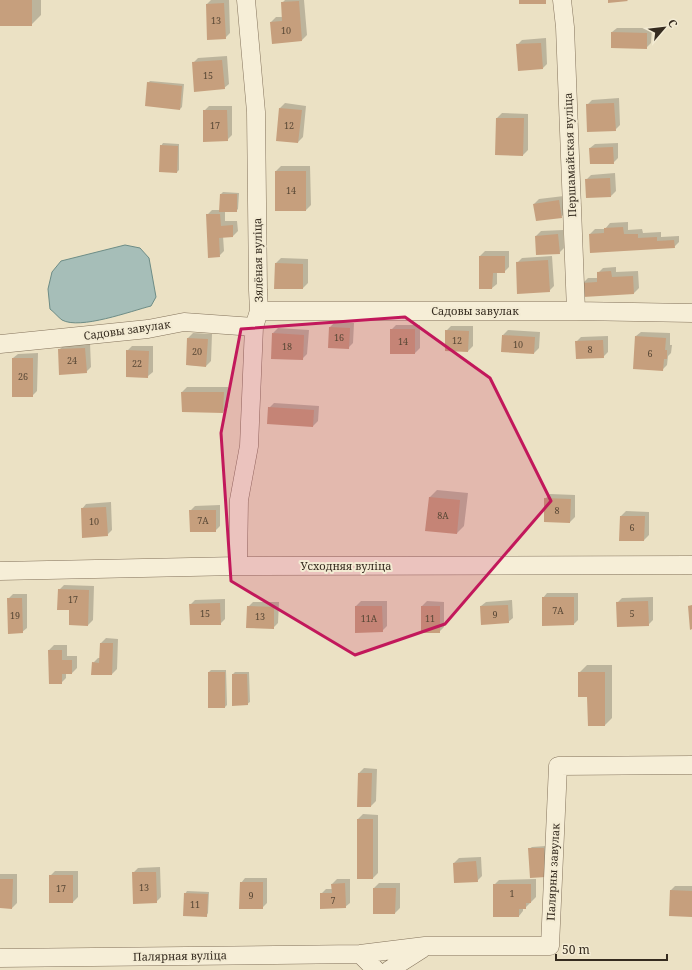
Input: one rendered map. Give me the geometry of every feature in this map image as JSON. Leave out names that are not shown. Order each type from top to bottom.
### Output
[{"type":"street","name":"Зялёная вуліца","points":[[238,566],[239,500],[249,446],[258,290],[256,112],[246,0]]},
{"type":"street","name":"Першамайская вуліца","points":[[562,0],[565,27],[576,311]]},
{"type":"street","name":"Садовы завулак","points":[[0,344],[148,330],[184,322],[576,311],[692,313]]},
{"type":"street","name":"Усходняя вуліца","points":[[0,571],[238,566],[692,565]]},
{"type":"street","name":"Палярны завулак","points":[[360,954],[425,946],[550,946],[558,766],[692,766]]},
{"type":"street","points":[[389,970],[425,946]]},
{"type":"street","points":[[360,954],[376,970]]},
{"type":"street","name":"Палярная вуліца","points":[[0,958],[360,954]]},
{"type":"highlighted area","points":[[405,317],[490,378],[551,501],[445,624],[355,655],[231,581],[221,433],[241,329]]},
{"type":"water","points":[[125,245],[140,248],[149,258],[156,297],[151,306],[106,319],[81,323],[62,320],[50,309],[48,289],[52,272],[61,261]]},
{"type":"building","points":[[0,0],[32,0],[32,26],[0,26]]},
{"type":"building","points":[[519,0],[546,0],[546,4],[519,4]]},
{"type":"building","points":[[608,0],[627,0],[628,1],[608,3]]},
{"type":"building","points":[[299,1],[302,41],[272,44],[270,22],[282,21],[281,2]]},
{"type":"building","points":[[224,3],[226,39],[207,40],[206,4]]},
{"type":"building","points":[[611,32],[647,33],[647,49],[611,48]]},
{"type":"building","points":[[541,43],[543,69],[518,71],[516,44]]},
{"type":"building","points":[[222,60],[225,89],[194,92],[192,62]]},
{"type":"building","points":[[147,82],[182,86],[180,110],[145,106]]},
{"type":"building","points":[[614,103],[616,131],[587,132],[586,104]]},
{"type":"building","points":[[279,108],[302,110],[298,143],[276,141]]},
{"type":"building","points":[[203,110],[227,110],[228,141],[203,142]]},
{"type":"building","points":[[496,118],[524,118],[523,156],[495,155]]},
{"type":"building","points":[[160,145],[178,146],[177,173],[159,172]]},
{"type":"building","points":[[613,147],[614,164],[590,164],[589,148]]},
{"type":"building","points":[[275,171],[306,171],[306,211],[275,211]]},
{"type":"building","points":[[610,178],[611,197],[586,198],[585,179]]},
{"type":"building","points":[[220,194],[237,194],[237,212],[219,212]]},
{"type":"building","points":[[559,200],[562,218],[536,221],[533,204]]},
{"type":"building","points":[[206,214],[220,214],[221,226],[233,225],[233,237],[219,238],[220,257],[208,258]]},
{"type":"building","points":[[623,227],[624,234],[638,234],[638,238],[657,237],[657,241],[674,240],[675,248],[590,253],[589,234],[604,233],[604,228]]},
{"type":"building","points":[[558,234],[560,254],[536,255],[535,236]]},
{"type":"building","points":[[479,256],[505,256],[505,273],[493,273],[492,289],[479,289]]},
{"type":"building","points":[[548,260],[550,292],[517,294],[516,262]]},
{"type":"building","points":[[275,263],[303,264],[303,289],[274,289]]},
{"type":"building","points":[[611,271],[612,277],[633,276],[634,294],[583,297],[582,283],[597,282],[597,272]]},
{"type":"building","points":[[329,327],[350,328],[349,349],[328,348]]},
{"type":"building","points":[[390,329],[415,329],[415,354],[390,354]]},
{"type":"building","points":[[445,330],[469,331],[468,352],[445,351]]},
{"type":"building","points":[[272,333],[304,335],[303,360],[271,359]]},
{"type":"building","points":[[502,335],[535,337],[534,354],[501,352]]},
{"type":"building","points":[[635,336],[666,338],[665,350],[667,350],[667,359],[664,359],[663,371],[633,369]]},
{"type":"building","points":[[187,338],[208,339],[206,367],[186,365]]},
{"type":"building","points":[[603,340],[604,358],[576,359],[575,341]]},
{"type":"building","points":[[85,348],[87,373],[59,375],[58,349]]},
{"type":"building","points":[[126,350],[149,351],[148,378],[126,377]]},
{"type":"building","points":[[12,358],[33,358],[33,397],[12,397]]},
{"type":"building","points":[[181,392],[224,392],[223,413],[182,412]]},
{"type":"building","points":[[268,407],[314,410],[313,427],[267,424]]},
{"type":"building","points":[[429,497],[460,500],[457,534],[425,531]]},
{"type":"building","points":[[544,498],[571,499],[570,523],[544,522]]},
{"type":"building","points":[[106,507],[108,536],[82,538],[81,508]]},
{"type":"building","points":[[189,510],[216,510],[216,532],[190,532]]},
{"type":"building","points":[[620,516],[645,516],[644,541],[619,541]]},
{"type":"building","points":[[58,589],[89,590],[88,626],[69,625],[69,610],[57,610]]},
{"type":"building","points":[[542,597],[574,597],[574,625],[542,626]]},
{"type":"building","points":[[7,598],[22,598],[23,633],[8,634]]},
{"type":"building","points":[[648,601],[649,626],[617,627],[616,602]]},
{"type":"building","points":[[220,603],[221,625],[190,625],[189,604]]},
{"type":"building","points":[[508,605],[509,623],[481,625],[480,606]]},
{"type":"building","points":[[692,605],[692,629],[690,630],[688,606]]},
{"type":"building","points":[[247,606],[274,607],[274,629],[246,628]]},
{"type":"building","points":[[355,606],[382,606],[383,632],[355,633]]},
{"type":"building","points":[[421,606],[440,606],[440,633],[421,633]]},
{"type":"building","points":[[100,643],[113,643],[112,675],[91,675],[92,662],[99,663]]},
{"type":"building","points":[[48,650],[62,650],[62,660],[72,660],[72,674],[62,674],[62,684],[49,684]]},
{"type":"building","points":[[208,672],[225,672],[225,708],[208,708]]},
{"type":"building","points":[[578,672],[605,672],[605,726],[588,726],[587,697],[578,697]]},
{"type":"building","points":[[232,674],[247,674],[248,705],[232,706]]},
{"type":"building","points":[[358,773],[372,773],[371,807],[357,807]]},
{"type":"building","points":[[357,819],[373,819],[373,879],[357,879]]},
{"type":"building","points":[[528,848],[544,848],[546,877],[530,878]]},
{"type":"building","points":[[476,861],[478,882],[454,883],[453,863]]},
{"type":"building","points":[[132,872],[156,872],[157,903],[133,904]]},
{"type":"building","points":[[49,875],[73,875],[73,903],[49,903]]},
{"type":"building","points":[[0,879],[13,879],[12,909],[0,908]]},
{"type":"building","points":[[240,882],[263,882],[263,909],[239,909]]},
{"type":"building","points":[[345,883],[346,908],[320,909],[320,893],[332,893],[331,884]]},
{"type":"building","points":[[493,884],[531,884],[531,903],[526,903],[526,909],[519,909],[519,917],[493,917]]},
{"type":"building","points":[[373,888],[396,888],[395,914],[373,914]]},
{"type":"building","points":[[670,890],[692,891],[692,917],[669,916]]},
{"type":"building","points":[[184,893],[208,894],[207,917],[183,916]]}]
